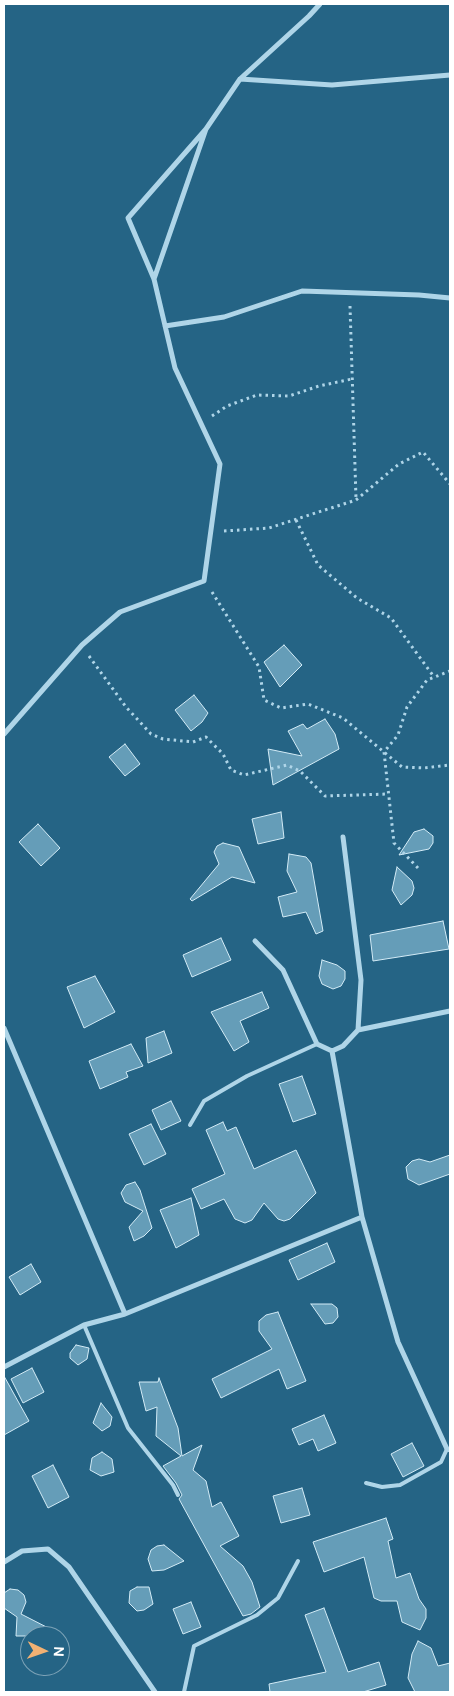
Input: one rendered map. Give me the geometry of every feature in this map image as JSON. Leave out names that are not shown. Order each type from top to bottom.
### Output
[{"type":"street","points":[[4,734],[82,646],[120,612],[204,581],[220,464],[175,368],[154,278],[128,218],[206,129],[240,79],[320,4]]},
{"type":"street","points":[[240,79],[332,85],[450,75]]},
{"type":"street","points":[[154,278],[206,129]]},
{"type":"street","points":[[165,326],[224,317],[302,292],[450,298]]},
{"type":"street","points":[[343,837],[361,980],[358,1030]]},
{"type":"street","points":[[255,941],[283,970],[317,1044],[332,1051],[343,1046],[358,1030],[450,1011]]},
{"type":"street","points":[[4,1028],[125,1314]]},
{"type":"street","points":[[332,1051],[362,1217],[398,1342],[449,1450]]},
{"type":"street","points":[[4,1367],[84,1325],[125,1314],[362,1217]]},
{"type":"street","points":[[4,1562],[22,1551],[48,1549],[69,1567],[155,1692]]},
{"type":"lane","points":[[190,1125],[204,1101],[247,1076],[317,1044]]},
{"type":"lane","points":[[84,1325],[128,1428],[174,1485],[178,1495]]},
{"type":"lane","points":[[366,1483],[382,1487],[400,1486],[441,1462],[449,1450]]},
{"type":"lane","points":[[184,1692],[194,1646],[257,1615],[278,1598],[298,1560]]},
{"type":"path","points":[[350,293],[356,500]]},
{"type":"path","points":[[201,424],[227,406],[257,395],[289,396],[319,386],[352,379]]},
{"type":"path","points":[[211,532],[269,528],[356,500],[398,464],[423,452],[450,484]]},
{"type":"path","points":[[296,520],[318,565],[357,598],[391,618],[434,677]]},
{"type":"path","points":[[204,581],[258,667],[264,700],[281,708],[308,704],[343,718],[402,767],[424,768],[450,765]]},
{"type":"path","points":[[82,646],[126,707],[151,734],[163,739],[194,742],[206,737],[223,754],[231,770],[244,775],[287,766],[300,771],[325,796],[388,794]]},
{"type":"path","points":[[418,868],[394,843],[384,752],[398,735],[408,707],[428,680],[450,671]]},
{"type":"building","points":[[284,645],[302,665],[280,687],[264,662]]},
{"type":"building","points":[[194,695],[208,713],[202,722],[191,731],[175,710]]},
{"type":"building","points":[[325,719],[335,734],[339,749],[273,785],[268,749],[302,756],[288,731],[303,724],[307,729]]},
{"type":"building","points":[[125,744],[140,764],[125,776],[109,757]]},
{"type":"building","points":[[281,812],[284,838],[258,844],[252,819]]},
{"type":"building","points":[[38,824],[60,848],[41,866],[19,842]]},
{"type":"building","points":[[424,829],[433,836],[433,843],[429,849],[399,855],[414,832]]},
{"type":"building","points":[[223,843],[239,847],[255,883],[232,877],[192,901],[190,899],[219,864],[214,852],[217,846]]},
{"type":"building","points":[[289,854],[306,857],[311,863],[323,931],[316,934],[306,912],[283,917],[278,897],[297,892],[287,871]]},
{"type":"building","points":[[397,867],[412,881],[414,888],[412,895],[401,905],[392,890]]},
{"type":"building","points":[[443,921],[449,949],[373,961],[370,935]]},
{"type":"building","points":[[221,938],[231,960],[192,977],[183,955]]},
{"type":"building","points":[[322,960],[337,965],[345,971],[345,979],[341,986],[333,989],[322,984],[319,976]]},
{"type":"building","points":[[95,976],[115,1012],[84,1028],[67,987]]},
{"type":"building","points":[[262,992],[269,1008],[240,1021],[249,1042],[234,1051],[211,1012]]},
{"type":"building","points":[[164,1031],[172,1053],[148,1063],[146,1038]]},
{"type":"building","points":[[131,1044],[143,1066],[126,1072],[128,1077],[100,1089],[89,1061]]},
{"type":"building","points":[[302,1076],[316,1114],[293,1122],[279,1084]]},
{"type":"building","points":[[171,1101],[181,1121],[161,1130],[152,1110]]},
{"type":"building","points":[[223,1122],[227,1131],[236,1127],[254,1169],[296,1150],[316,1193],[290,1219],[284,1221],[278,1219],[264,1203],[252,1220],[245,1223],[235,1219],[224,1199],[201,1209],[192,1189],[225,1174],[206,1130]]},
{"type":"building","points":[[151,1124],[166,1154],[144,1165],[129,1134]]},
{"type":"building","points":[[450,1155],[450,1174],[419,1185],[408,1179],[406,1167],[412,1161],[419,1159],[430,1162]]},
{"type":"building","points":[[135,1182],[140,1190],[152,1228],[144,1236],[134,1241],[129,1227],[143,1211],[125,1202],[121,1193],[126,1185]]},
{"type":"building","points":[[191,1198],[199,1235],[176,1248],[160,1210]]},
{"type":"building","points":[[327,1243],[335,1262],[298,1280],[289,1260]]},
{"type":"building","points":[[31,1264],[41,1282],[20,1295],[9,1277]]},
{"type":"building","points":[[311,1304],[332,1304],[337,1308],[338,1317],[333,1323],[325,1324]]},
{"type":"building","points":[[278,1312],[306,1381],[287,1389],[279,1369],[221,1398],[212,1379],[272,1349],[259,1331],[259,1321],[266,1315]]},
{"type":"building","points":[[76,1345],[89,1348],[87,1359],[78,1365],[70,1358],[70,1353]]},
{"type":"building","points":[[32,1368],[44,1392],[23,1403],[11,1379]]},
{"type":"building","points":[[4,1376],[29,1421],[4,1435]]},
{"type":"building","points":[[159,1378],[178,1428],[182,1456],[202,1445],[193,1470],[206,1481],[212,1507],[221,1502],[239,1536],[220,1546],[243,1566],[252,1582],[260,1607],[251,1614],[243,1616],[179,1499],[182,1495],[176,1483],[163,1466],[181,1456],[156,1436],[157,1407],[146,1411],[139,1382],[158,1382]]},
{"type":"building","points":[[101,1403],[112,1417],[110,1426],[102,1431],[93,1423]]},
{"type":"building","points":[[324,1415],[336,1443],[318,1451],[313,1439],[299,1445],[292,1429]]},
{"type":"building","points":[[412,1443],[424,1466],[403,1477],[391,1454]]},
{"type":"building","points":[[102,1452],[112,1459],[114,1472],[101,1476],[90,1470],[92,1458]]},
{"type":"building","points":[[53,1465],[69,1497],[48,1508],[32,1476]]},
{"type":"building","points":[[302,1488],[310,1515],[281,1523],[273,1496]]},
{"type":"building","points":[[386,1518],[393,1539],[388,1541],[396,1578],[410,1573],[419,1599],[426,1609],[426,1618],[420,1630],[402,1622],[397,1601],[381,1601],[374,1598],[364,1557],[324,1572],[313,1542]]},
{"type":"building","points":[[164,1545],[184,1561],[164,1570],[152,1571],[148,1559],[151,1550],[157,1546]]},
{"type":"building","points":[[137,1587],[149,1587],[153,1604],[144,1610],[137,1611],[129,1603],[130,1591]]},
{"type":"building","points":[[10,1589],[18,1590],[24,1595],[26,1602],[21,1614],[44,1626],[20,1626],[20,1636],[16,1636],[17,1617],[4,1608],[4,1593]]},
{"type":"building","points":[[191,1602],[201,1627],[183,1634],[173,1609]]},
{"type":"building","points":[[324,1608],[348,1672],[379,1662],[386,1685],[363,1692],[270,1692],[269,1684],[326,1672],[305,1615]]},
{"type":"building","points":[[418,1641],[431,1648],[438,1666],[450,1663],[450,1692],[415,1692],[408,1678],[412,1654]]}]
